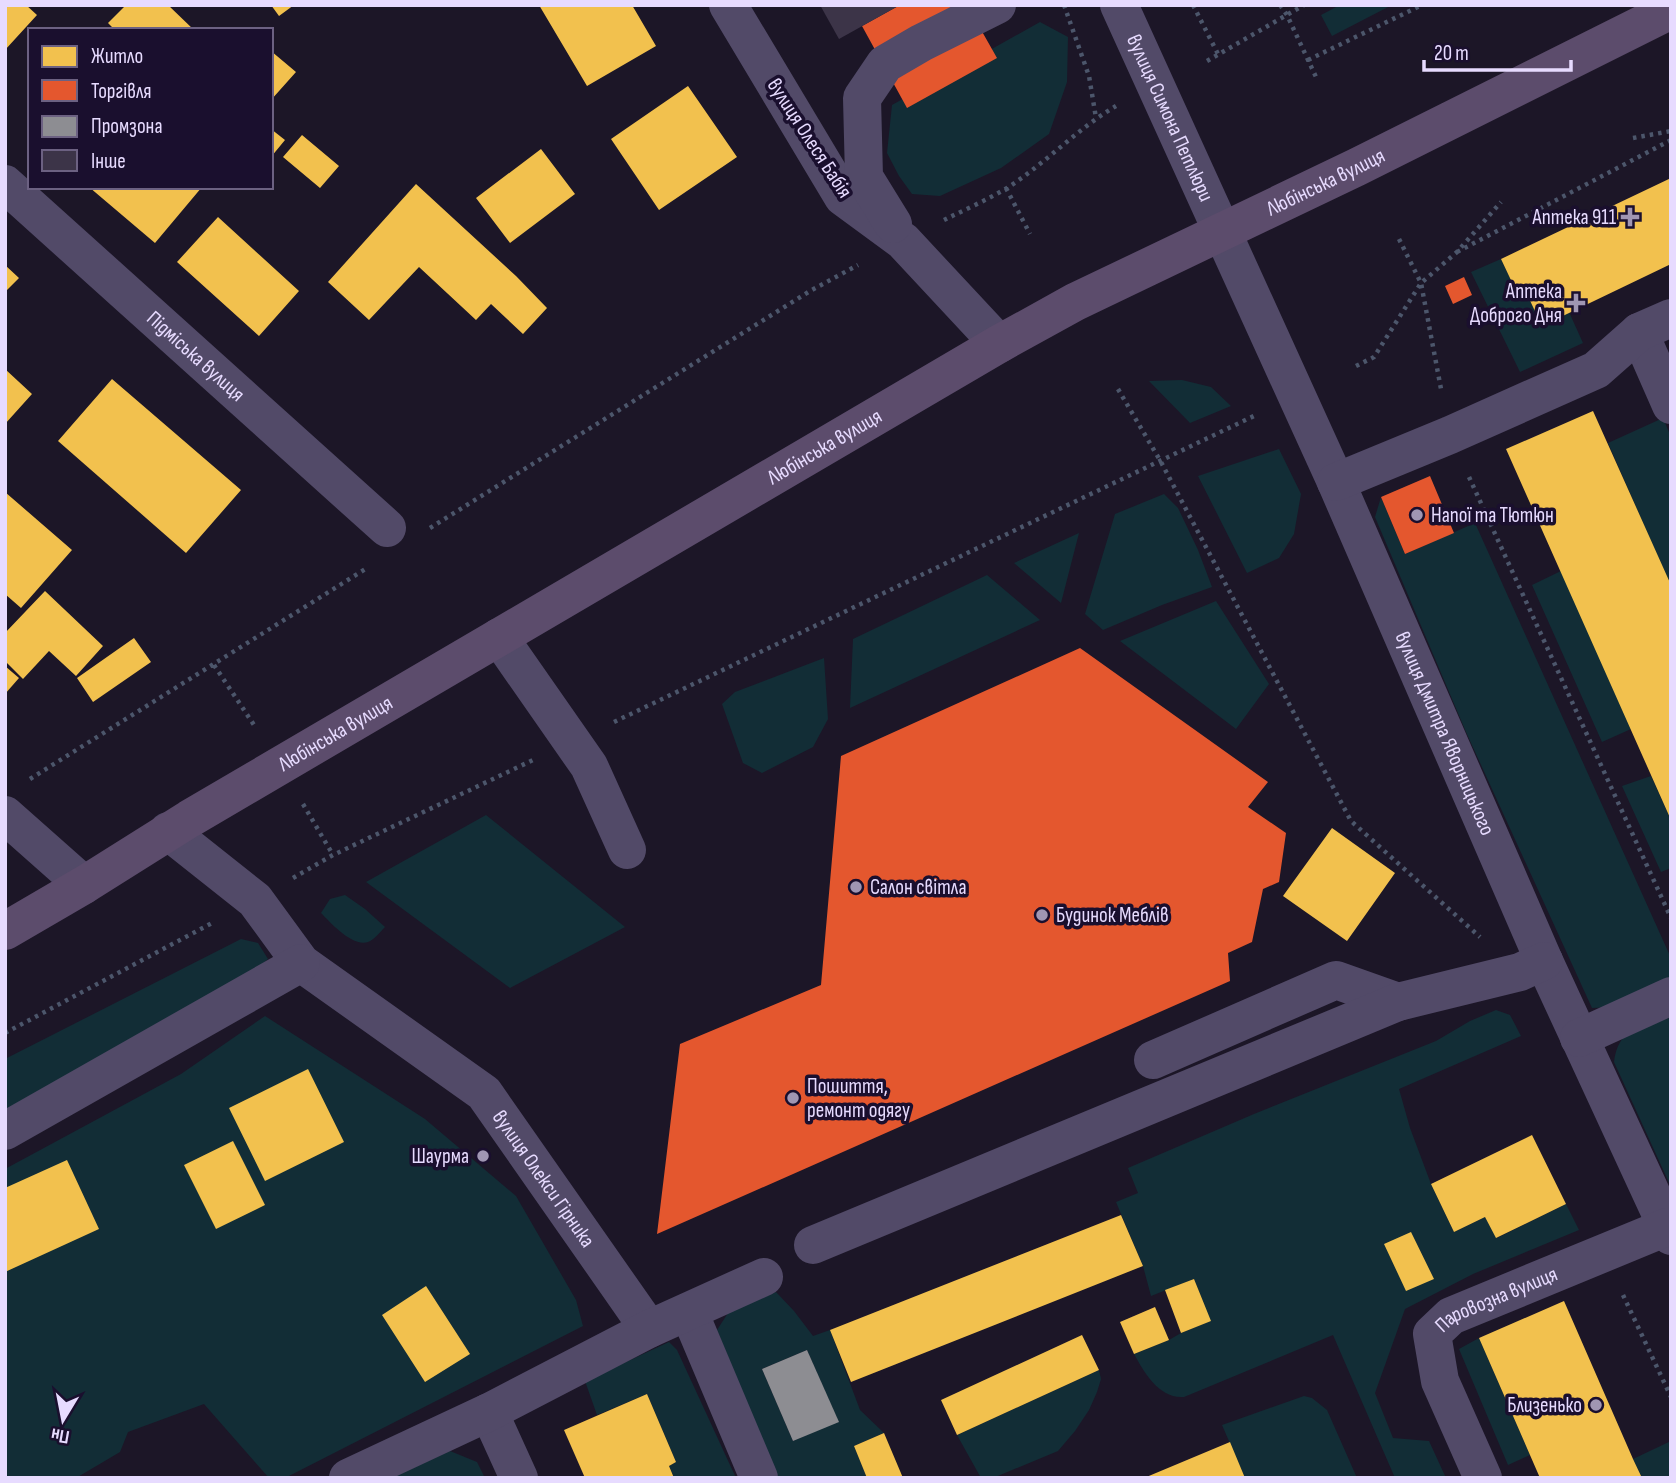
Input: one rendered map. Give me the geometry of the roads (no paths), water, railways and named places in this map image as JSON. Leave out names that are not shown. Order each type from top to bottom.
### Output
[{"type":"main road","name":"Любінська вулиця","points":[[5,931],[84,885],[168,831],[999,344],[1075,302],[1671,10]]},
{"type":"street","name":"вулиця Олеся Бабія","points":[[728,5],[843,197],[903,241],[999,344]]},
{"type":"street","points":[[903,241],[864,177],[862,98],[885,64],[997,5]]},
{"type":"street","name":"вулиця Симона Петлюри","points":[[1119,5],[1222,232]]},
{"type":"street","name":"Підміська вулиця","points":[[5,184],[396,540]]},
{"type":"street","name":"вулиця Дмитра Яворницького","points":[[1222,232],[1336,482],[1532,967],[1579,1038],[1669,1231]]},
{"type":"street","points":[[1336,482],[1596,370],[1655,325],[1671,405]]},
{"type":"street","points":[[499,637],[589,766],[627,850]]},
{"type":"street","points":[[5,815],[84,885]]},
{"type":"street","name":"вулиця Олекси Гірника","points":[[168,831],[255,900],[301,963],[484,1093],[649,1329]]},
{"type":"street","points":[[5,1131],[301,963]]},
{"type":"street","points":[[813,1245],[1398,1002],[1532,967]]},
{"type":"street","points":[[1153,1060],[1336,980],[1398,1002]]},
{"type":"street","points":[[1579,1038],[1671,996]]},
{"type":"street","name":"Паровозна вулиця","points":[[1483,1478],[1440,1381],[1433,1334],[1451,1316],[1603,1252],[1669,1231]]},
{"type":"street","points":[[348,1478],[489,1412],[649,1329],[764,1277]]},
{"type":"street","points":[[689,1312],[759,1478]]},
{"type":"street","points":[[489,1412],[519,1478]]},
{"type":"place","name":"Аптека 911","points":[[1630,217]]},
{"type":"place","name":"Аптека Доброго Дня","points":[[1576,303]]},
{"type":"place","name":"Напої та Тютюн","points":[[1417,515]]},
{"type":"place","name":"Салон світла","points":[[856,887]]},
{"type":"place","name":"Будинок Меблів","points":[[1042,915]]},
{"type":"place","name":"Пошиття, ремонт одягу","points":[[793,1098]]},
{"type":"place","name":"Шаурма","points":[[483,1156]]},
{"type":"place","name":"Близенько","points":[[1596,1405]]}]
